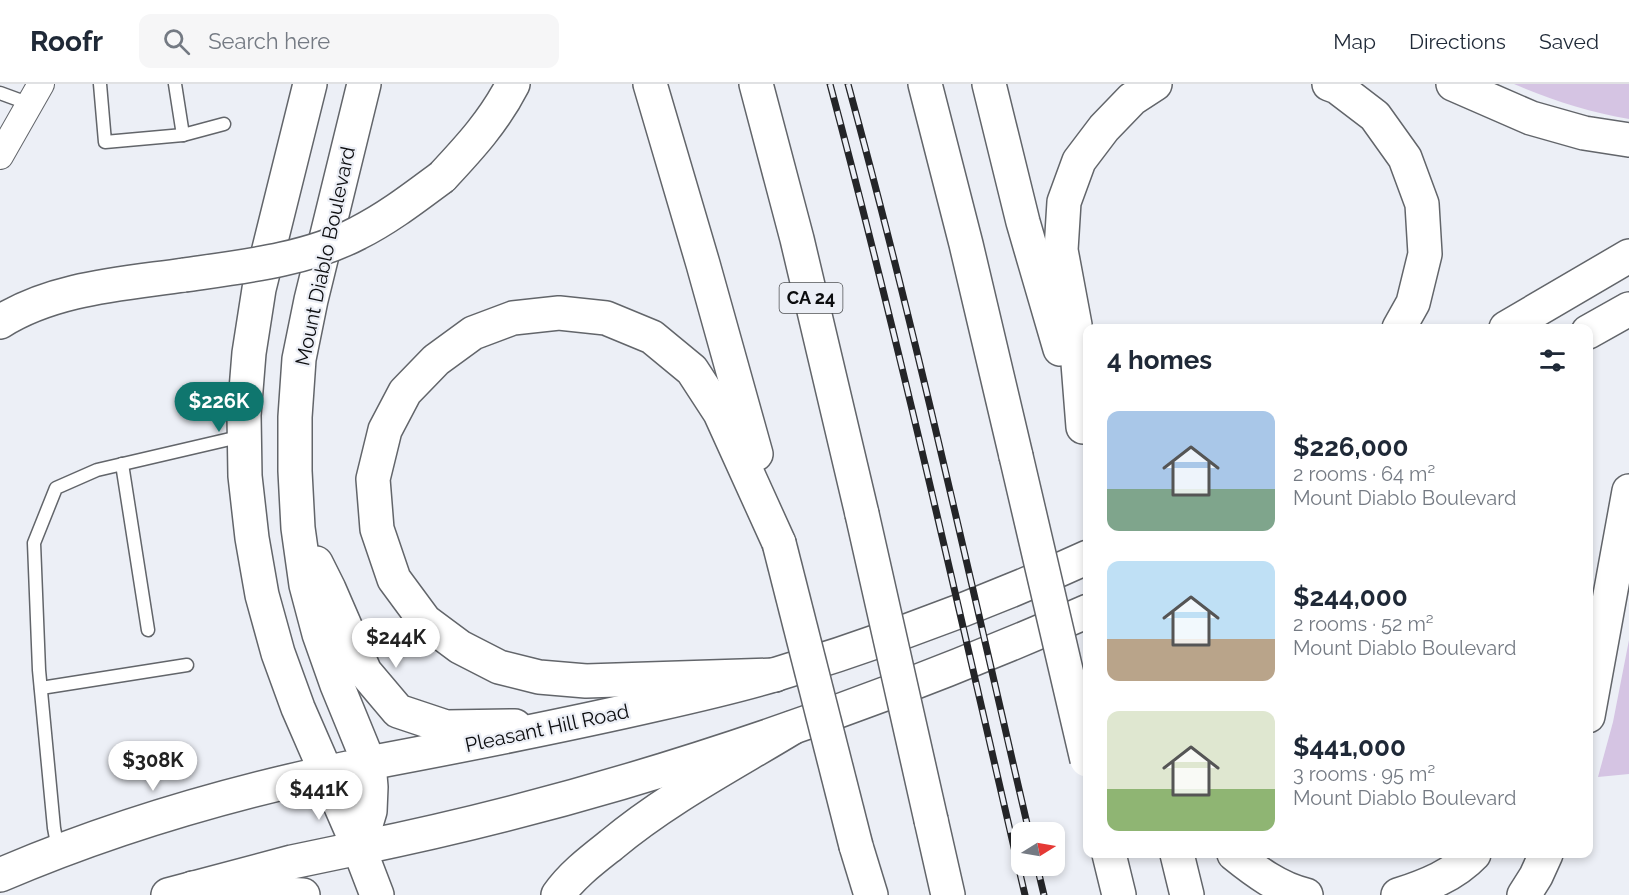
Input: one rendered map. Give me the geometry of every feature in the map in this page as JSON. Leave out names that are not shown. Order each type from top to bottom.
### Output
[{"type":"main road","points":[[310,84],[259,289],[249,353],[244,415],[245,476],[252,538],[262,595],[278,652],[298,708],[377,895]]},
{"type":"main road","name":"Mount Diablo Boulevard","points":[[359,848],[370,811],[369,764],[319,634],[306,585],[298,528],[295,417],[300,358],[311,300],[364,84]]},
{"type":"main road","points":[[0,321],[52,298],[91,289],[276,260],[317,250],[365,230],[398,210],[442,177],[478,138],[513,84]]},
{"type":"main road","points":[[650,84],[732,364],[856,846],[871,895]]},
{"type":"main road","name":"CA 24","points":[[756,84],[797,239],[948,895]]},
{"type":"main road","points":[[925,84],[966,244],[1083,744]]},
{"type":"main road","points":[[989,84],[1023,222],[1083,429]]},
{"type":"main road","points":[[1083,414],[1075,326],[1061,250],[1064,202],[1079,161],[1104,128],[1132,99],[1155,84]]},
{"type":"main road","points":[[1329,84],[1337,87],[1375,116],[1405,158],[1422,204],[1425,254],[1413,303],[1401,324]]},
{"type":"main road","points":[[1453,84],[1532,118],[1584,133],[1629,140]]},
{"type":"main road","points":[[1513,324],[1629,256]]},
{"type":"main road","points":[[1593,329],[1629,309]]},
{"type":"main road","points":[[776,675],[586,681],[539,677],[499,667],[460,647],[424,621],[394,579],[377,530],[373,479],[385,430],[405,393],[436,360],[473,333],[513,318],[559,313],[606,318],[652,337],[692,370],[720,412],[779,543]]},
{"type":"main road","points":[[1593,689],[1629,491]]},
{"type":"main road","points":[[298,528],[329,589],[365,672],[398,711],[446,727],[556,726]]},
{"type":"main road","name":"Pleasant Hill Road","points":[[0,875],[58,852],[209,801],[326,772],[672,701],[776,675],[956,612],[1043,578],[1083,559]]},
{"type":"main road","points":[[180,891],[292,862],[430,834],[663,770],[874,699],[957,667],[1083,613]]},
{"type":"main road","points":[[558,895],[567,883],[600,852],[641,820],[792,728]]},
{"type":"main road","points":[[856,846],[865,895]]},
{"type":"main road","points":[[1110,858],[1119,895]]},
{"type":"main road","points":[[1178,858],[1187,895]]},
{"type":"main road","points":[[1239,858],[1256,872],[1296,893],[1306,895]]},
{"type":"main road","points":[[1398,895],[1429,885],[1470,858]]},
{"type":"main road","points":[[1524,895],[1544,858]]},
{"type":"main road","points":[[180,891],[303,895]]},
{"type":"street","points":[[0,156],[36,94]]},
{"type":"lane","points":[[100,84],[105,142],[183,135],[224,124]]},
{"type":"lane","points":[[176,84],[183,135]]},
{"type":"lane","points":[[0,93],[36,94]]},
{"type":"lane","points":[[58,852],[39,670],[34,543],[56,488],[97,470],[244,435]]},
{"type":"lane","points":[[122,464],[148,630]]},
{"type":"lane","points":[[41,688],[187,665]]},
{"type":"shaded area","points":[[1514,84],[1629,84],[1629,119],[1570,105]]},
{"type":"shaded area","points":[[1629,640],[1629,774],[1598,777],[1613,722]]},
{"type":"railway","points":[[830,84],[907,387],[1025,895]]},
{"type":"railway","points":[[848,84],[920,364],[1027,822]]},
{"type":"railway","points":[[1039,876],[1044,895]]}]
